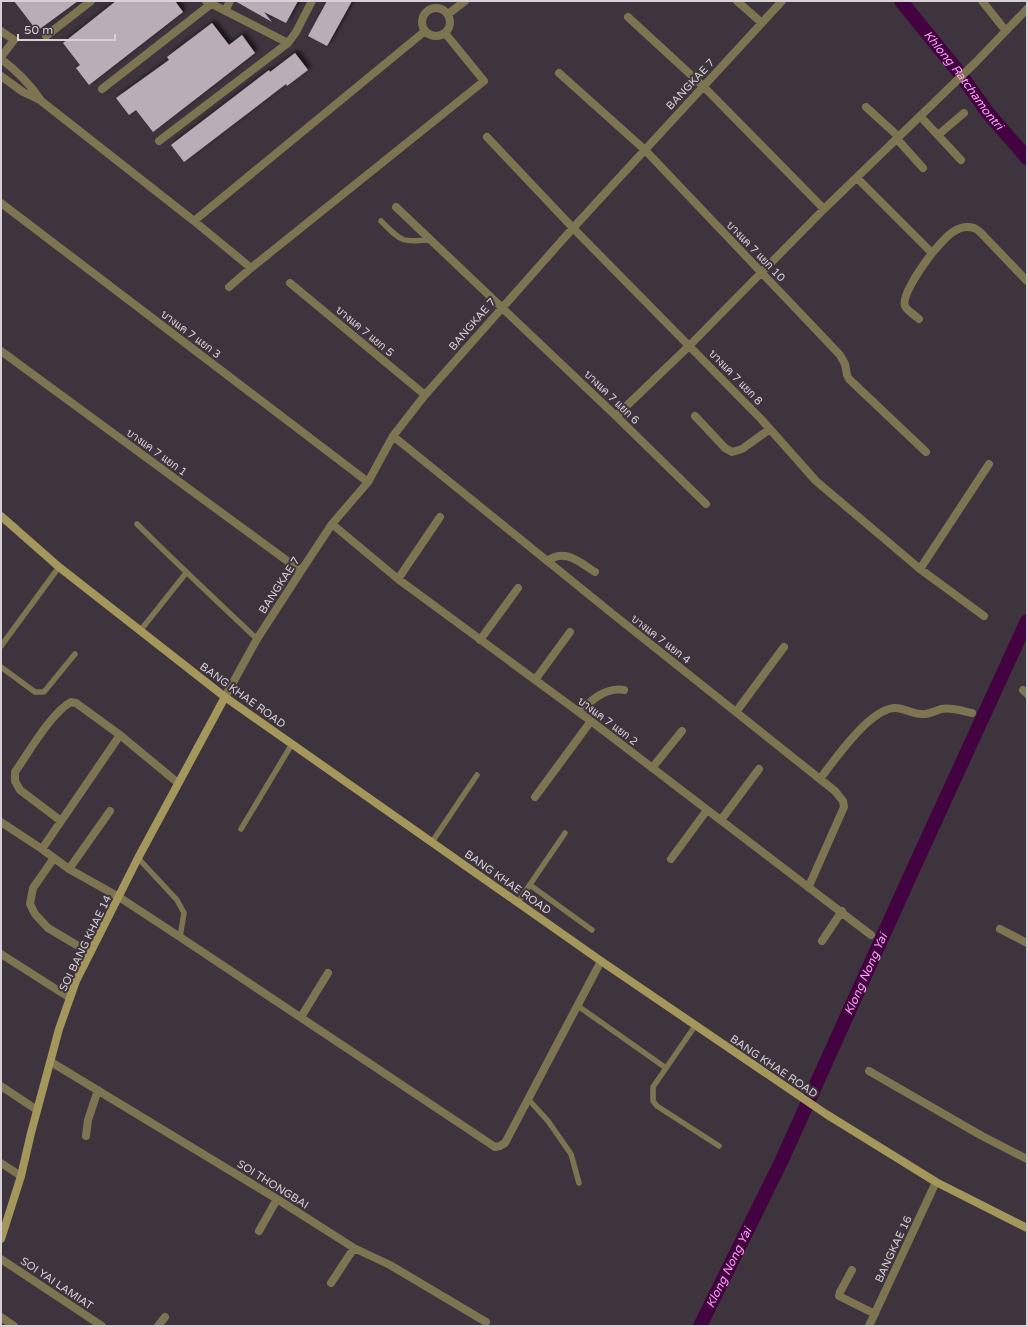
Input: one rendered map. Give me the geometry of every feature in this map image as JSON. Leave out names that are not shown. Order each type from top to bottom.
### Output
[{"type":"main road","name":"BANG KHAE ROAD","points":[[1,516],[59,567],[225,697],[601,961],[826,1114],[936,1182],[1027,1228]]},
{"type":"main road","name":"SOI BANG KHAE 14","points":[[1,1239],[21,1176],[59,1029],[70,998],[90,953],[138,858],[225,697]]},
{"type":"street","points":[[46,36],[91,1]]},
{"type":"street","points":[[225,11],[230,1]]},
{"type":"street","points":[[159,141],[288,44],[312,1]]},
{"type":"street","points":[[448,14],[465,1]]},
{"type":"street","points":[[737,1],[762,23]]},
{"type":"street","name":"BANGKAE 7","points":[[225,697],[257,639],[332,524],[368,482],[393,436],[425,395],[573,228],[782,1]]},
{"type":"street","points":[[982,1],[1006,31]]},
{"type":"street","points":[[102,89],[208,2],[288,44]]},
{"type":"street","points":[[436,8],[445,10],[450,18],[450,26],[445,33],[432,36],[425,31],[421,23],[424,14],[427,11],[436,8]]},
{"type":"street","points":[[616,416],[690,345],[824,209],[976,62],[1027,9]]},
{"type":"street","points":[[628,17],[703,86],[824,209]]},
{"type":"street","points":[[1,31],[14,40],[1,58],[31,85],[40,100]]},
{"type":"street","points":[[194,221],[425,31]]},
{"type":"street","points":[[229,287],[484,81],[445,33]]},
{"type":"street","name":"บางแค 7 แยก 10","points":[[559,73],[645,150],[840,355],[845,364],[847,375],[857,387],[926,452]]},
{"type":"street","points":[[1,76],[23,92],[40,100],[194,221],[251,268]]},
{"type":"street","points":[[866,107],[898,138],[923,168]]},
{"type":"street","points":[[938,135],[964,113]]},
{"type":"street","points":[[920,116],[961,160]]},
{"type":"street","name":"บางแค 7 แยก 8","points":[[487,137],[573,228],[690,345],[770,429],[816,481],[920,569],[984,616]]},
{"type":"street","points":[[857,178],[932,253]]},
{"type":"street","name":"บางแค 7 แยก 3","points":[[1,203],[368,482]]},
{"type":"street","name":"บางแค 7 แยก 6","points":[[396,208],[616,416],[706,504]]},
{"type":"street","points":[[919,319],[907,309],[905,305],[909,288],[932,253],[959,228],[974,228],[982,234],[1027,281]]},
{"type":"street","name":"บางแค 7 แยก 5","points":[[290,283],[425,395]]},
{"type":"street","name":"บางแค 7 แยก 1","points":[[1,351],[301,571]]},
{"type":"street","points":[[695,416],[725,448],[732,452],[742,449],[770,429]]},
{"type":"street","name":"บางแค 7 แยก 4","points":[[393,436],[547,561],[820,778],[843,800],[844,806],[809,886]]},
{"type":"street","points":[[920,569],[989,464]]},
{"type":"street","points":[[398,579],[440,517]]},
{"type":"street","name":"บางแค 7 แยก 2","points":[[332,524],[398,579],[591,721],[842,911],[871,935]]},
{"type":"street","points":[[547,561],[554,556],[567,556],[574,558],[595,572]]},
{"type":"street","points":[[480,640],[518,588]]},
{"type":"street","points":[[535,680],[570,632]]},
{"type":"street","points":[[736,712],[784,647]]},
{"type":"street","points":[[580,713],[586,705],[601,695],[617,689],[624,690]]},
{"type":"street","points":[[61,821],[20,790],[15,781],[15,772],[48,724],[64,706],[71,702],[76,703],[120,735],[178,783]]},
{"type":"street","points":[[820,778],[859,731],[871,719],[885,710],[899,708],[916,714],[922,714],[949,708],[972,713]]},
{"type":"street","points":[[535,797],[591,721]]},
{"type":"street","points":[[652,768],[682,731]]},
{"type":"street","points":[[42,849],[120,735]]},
{"type":"street","points":[[721,820],[759,769]]},
{"type":"street","points":[[671,858],[707,810]]},
{"type":"street","points":[[69,870],[110,811]]},
{"type":"street","points":[[1,822],[42,849],[69,870],[119,897],[495,1147],[504,1143],[601,961]]},
{"type":"street","points":[[54,858],[33,888],[30,904],[35,914],[48,928],[90,953]]},
{"type":"street","points":[[822,941],[842,911]]},
{"type":"street","points":[[1000,930],[1027,944]]},
{"type":"street","points":[[1,954],[70,998]]},
{"type":"street","points":[[301,1017],[328,973]]},
{"type":"street","name":"SOI THONGBAI","points":[[51,1062],[277,1199],[354,1248],[390,1265],[486,1322]]},
{"type":"street","points":[[869,1071],[982,1136],[1027,1159]]},
{"type":"street","points":[[1,1086],[37,1110]]},
{"type":"street","points":[[86,1136],[88,1120],[98,1090]]},
{"type":"street","points":[[1,1163],[21,1176]]},
{"type":"street","name":"BANGKAE 16","points":[[869,1326],[936,1182]]},
{"type":"street","points":[[259,1231],[277,1199]]},
{"type":"street","points":[[331,1283],[354,1248]]},
{"type":"street","name":"SOI YAI LAMIAT","points":[[1,1259],[102,1326]]},
{"type":"street","points":[[852,1270],[839,1296],[875,1314]]},
{"type":"street","points":[[1,1317],[14,1326]]},
{"type":"street","points":[[158,1326],[165,1317]]},
{"type":"lane","points":[[381,221],[397,237],[404,241],[430,240]]},
{"type":"lane","points":[[136,524],[257,639]]},
{"type":"lane","points":[[1,646],[59,567]]},
{"type":"lane","points":[[140,631],[186,573]]},
{"type":"lane","points":[[1,668],[35,692],[44,692],[76,654]]},
{"type":"lane","points":[[241,828],[292,744]]},
{"type":"lane","points":[[432,842],[477,775]]},
{"type":"lane","points":[[518,902],[565,833]]},
{"type":"lane","points":[[138,858],[177,900],[184,913],[180,937]]},
{"type":"lane","points":[[530,885],[592,930]]},
{"type":"lane","points":[[578,1006],[666,1068]]},
{"type":"lane","points":[[696,1026],[654,1087],[653,1101],[657,1106],[719,1146]]},
{"type":"lane","points":[[528,1099],[548,1121],[571,1154],[579,1183]]},
{"type":"building","points":[[14,1],[78,1],[37,31]]},
{"type":"building","points":[[116,1],[175,1],[183,12],[89,85],[76,68],[80,65],[63,43]]},
{"type":"building","points":[[235,1],[298,1],[286,23],[264,12],[272,22]]},
{"type":"building","points":[[327,1],[352,1],[327,46],[308,36]]},
{"type":"building","points":[[212,23],[229,45],[242,35],[255,53],[153,132],[136,110],[129,115],[116,98],[169,60],[167,57]]},
{"type":"building","points":[[295,53],[308,70],[287,86],[286,84],[184,162],[171,145],[269,70],[270,72]]},
{"type":"waterway","name":"Khlong Ratchamontri","points":[[901,1],[961,75],[988,113],[1027,158]]},
{"type":"waterway","name":"Klong Nong Yai","points":[[700,1326],[781,1162],[1027,621]]}]
